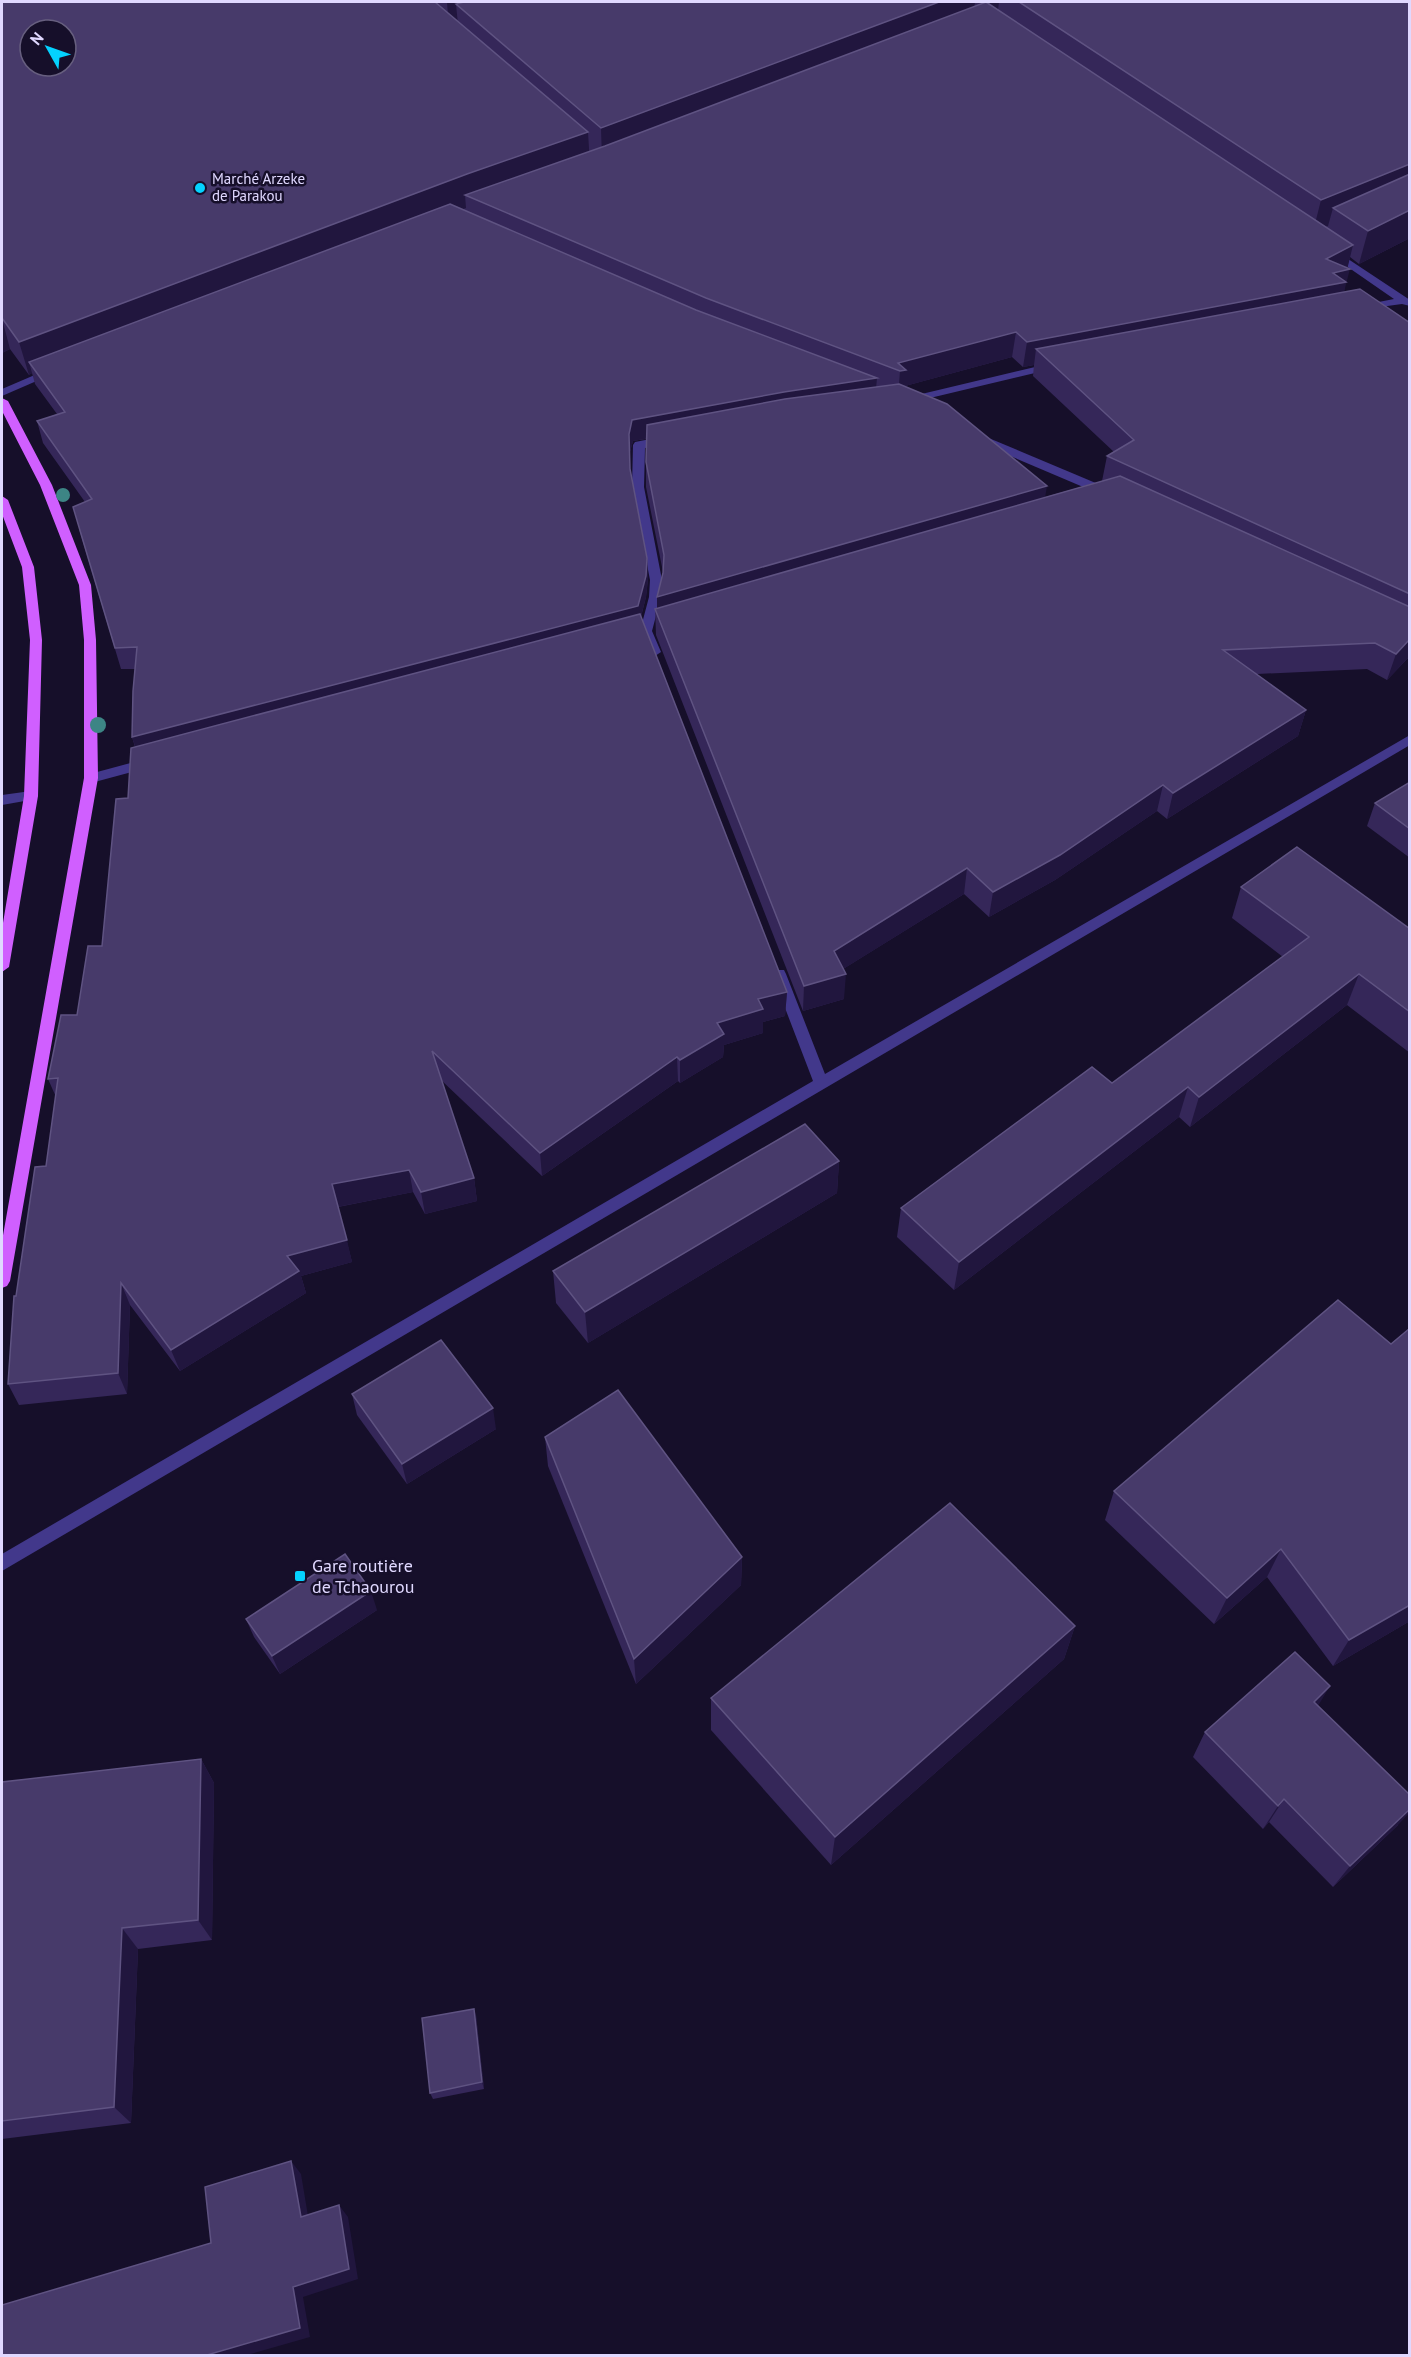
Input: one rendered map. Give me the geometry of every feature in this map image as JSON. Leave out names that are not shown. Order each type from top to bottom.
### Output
[{"type":"main road","points":[[2,401],[46,485],[85,585],[90,640],[91,778],[2,1281]]},
{"type":"main road","points":[[2,500],[28,567],[36,640],[31,796],[2,967]]},
{"type":"street","points":[[1322,245],[1406,303]]},
{"type":"street","points":[[1348,310],[1406,303]]},
{"type":"street","points":[[919,412],[897,403],[1069,363]]},
{"type":"street","points":[[2,393],[59,368]]},
{"type":"street","points":[[962,430],[1114,496],[1091,502]]},
{"type":"street","points":[[659,664],[646,631],[655,597],[656,580],[638,487],[639,445],[683,437]]},
{"type":"street","points":[[2,1563],[1410,739]]},
{"type":"street","points":[[91,778],[159,760]]},
{"type":"street","points":[[2,800],[31,796]]},
{"type":"street","points":[[774,962],[821,1083]]},
{"type":"building","points":[[2,2],[435,2],[588,132],[467,174],[19,342],[2,318]]},
{"type":"building","points":[[464,2],[939,2],[601,128],[456,4]]},
{"type":"building","points":[[986,2],[1353,245],[1326,259],[1350,269],[1333,273],[1346,282],[1027,342],[1016,332],[898,363],[906,370],[900,371],[706,298],[465,195],[605,146]]},
{"type":"building","points":[[1019,2],[1410,2],[1410,164],[1321,200]]},
{"type":"building","points":[[1410,174],[1410,210],[1368,231],[1333,208]]},
{"type":"building","points":[[450,204],[696,310],[877,378],[784,392],[632,420],[629,434],[630,469],[647,558],[646,576],[638,606],[132,737],[137,647],[115,648],[73,507],[92,499],[37,421],[65,412],[29,362]]},
{"type":"building","points":[[1360,289],[1410,323],[1410,594],[1107,456],[1134,440],[1036,349]]},
{"type":"building","points":[[899,384],[947,404],[1047,486],[657,597],[663,573],[664,555],[646,462],[647,425],[785,399]]},
{"type":"building","points":[[1120,476],[1410,607],[1410,639],[1396,654],[1375,643],[1223,650],[1306,710],[1173,793],[1163,785],[1060,855],[993,892],[967,868],[834,951],[846,974],[804,986],[655,609]]},
{"type":"building","points":[[640,614],[787,992],[758,999],[763,1009],[717,1023],[724,1034],[680,1060],[677,1057],[540,1153],[432,1051],[474,1178],[421,1192],[409,1170],[332,1184],[347,1240],[287,1256],[299,1271],[171,1350],[121,1283],[118,1373],[8,1384],[14,1296],[16,1296],[35,1167],[46,1166],[58,1078],[48,1079],[61,1015],[77,1015],[88,946],[102,946],[116,799],[128,798],[131,748]]},
{"type":"building","points":[[1410,782],[1410,829],[1375,803]]},
{"type":"building","points":[[1297,847],[1410,929],[1410,1012],[1359,974],[1199,1097],[1188,1087],[959,1262],[901,1208],[1092,1067],[1112,1083],[1309,937],[1241,887]]},
{"type":"building","points":[[805,1124],[839,1161],[585,1312],[553,1271]]},
{"type":"building","points":[[1338,1300],[1391,1344],[1410,1328],[1410,1605],[1349,1640],[1281,1549],[1227,1598],[1114,1491]]},
{"type":"building","points":[[441,1340],[493,1408],[402,1464],[352,1394]]},
{"type":"building","points":[[618,1390],[742,1557],[634,1659],[545,1437]]},
{"type":"building","points":[[950,1503],[1075,1626],[835,1837],[711,1698]]},
{"type":"building","points":[[345,1554],[371,1591],[272,1656],[246,1619]]},
{"type":"building","points":[[1295,1652],[1330,1686],[1314,1702],[1410,1795],[1410,1809],[1350,1866],[1284,1799],[1278,1806],[1205,1732]]},
{"type":"building","points":[[201,1759],[198,1920],[122,1928],[114,2107],[2,2121],[2,1782]]},
{"type":"building","points":[[474,2009],[482,2082],[430,2093],[422,2018]]},
{"type":"building","points":[[291,2161],[301,2217],[339,2205],[349,2269],[293,2287],[300,2328],[207,2355],[2,2355],[2,2305],[211,2243],[205,2187]]},
{"type":"place","name":"Marché Arzeke de Parakou","points":[[200,188]]},
{"type":"place","name":"Gare routière de Tchaourou","points":[[300,1576]]}]
